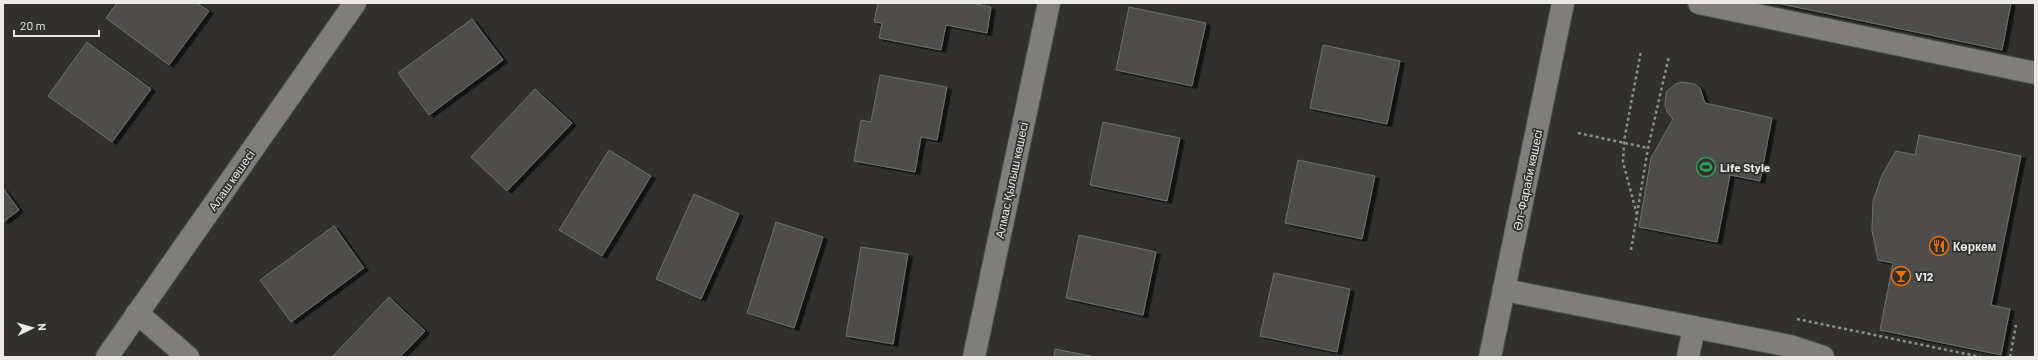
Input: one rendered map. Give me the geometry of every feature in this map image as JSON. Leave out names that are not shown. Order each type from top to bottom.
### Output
[{"type":"street","name":"Алаш көшесі","points":[[107,357],[355,3]]},
{"type":"street","name":"Алмас Қылыш көшесі","points":[[974,357],[1049,3]]},
{"type":"street","name":"Әл-Фараби көшесі","points":[[1490,357],[1563,3]]},
{"type":"street","points":[[1699,3],[2035,73]]},
{"type":"street","points":[[1504,290],[1790,346],[1822,357]]},
{"type":"street","points":[[137,314],[188,357]]},
{"type":"street","points":[[1688,357],[1694,327]]},
{"type":"path","points":[[1637,215],[1623,162],[1624,143],[1642,51]]},
{"type":"path","points":[[1631,250],[1648,148],[1669,56]]},
{"type":"path","points":[[1578,134],[1648,148]]},
{"type":"path","points":[[1795,319],[1981,357]]},
{"type":"path","points":[[2010,357],[2016,324]]},
{"type":"building","points":[[117,3],[197,3],[209,11],[169,65],[106,18]]},
{"type":"building","points":[[878,3],[971,3],[991,7],[987,33],[946,25],[941,50],[879,38],[882,23],[874,22]]},
{"type":"building","points":[[1776,3],[2011,3],[2002,50]]},
{"type":"building","points":[[1129,7],[1206,23],[1192,86],[1116,70]]},
{"type":"building","points":[[472,19],[503,60],[429,115],[398,73]]},
{"type":"building","points":[[87,42],[151,89],[112,142],[48,96]]},
{"type":"building","points":[[1323,45],[1400,61],[1387,124],[1310,108]]},
{"type":"building","points":[[880,75],[947,87],[937,140],[921,137],[915,172],[854,161],[861,120],[871,122]]},
{"type":"building","name":"Life Style","points":[[1682,82],[1695,84],[1700,88],[1705,103],[1772,118],[1760,181],[1730,175],[1717,242],[1639,227],[1651,158],[1673,119],[1667,112],[1665,105],[1666,92],[1676,84]]},
{"type":"building","points":[[535,89],[572,123],[507,191],[471,157]]},
{"type":"building","points":[[1103,122],[1180,138],[1167,201],[1090,185]]},
{"type":"building","name":"Көркем","points":[[1919,135],[2021,156],[1991,305],[2010,309],[2001,355],[1880,330],[1893,263],[1878,260],[1872,231],[1873,201],[1882,175],[1896,151],[1915,155]]},
{"type":"building","points":[[609,150],[651,176],[602,256],[559,230]]},
{"type":"building","points":[[1298,160],[1375,176],[1362,239],[1285,223]]},
{"type":"building","points":[[3,188],[19,210],[3,222]]},
{"type":"building","points":[[694,194],[739,214],[701,299],[656,279]]},
{"type":"building","points":[[776,222],[823,237],[794,328],[747,313]]},
{"type":"building","points":[[334,226],[364,268],[291,322],[260,280]]},
{"type":"building","points":[[1079,235],[1156,252],[1143,315],[1066,298]]},
{"type":"building","points":[[861,247],[908,254],[893,344],[846,336]]},
{"type":"building","points":[[1274,273],[1350,289],[1337,352],[1260,336]]},
{"type":"building","points":[[389,297],[425,331],[400,357],[332,357]]},
{"type":"building","points":[[1055,349],[1095,357],[1054,357]]},
{"type":"place","name":"Life Style","points":[[1706,167]]},
{"type":"place","name":"Көркем","points":[[1939,246]]},
{"type":"place","name":"V12","points":[[1901,276]]}]
